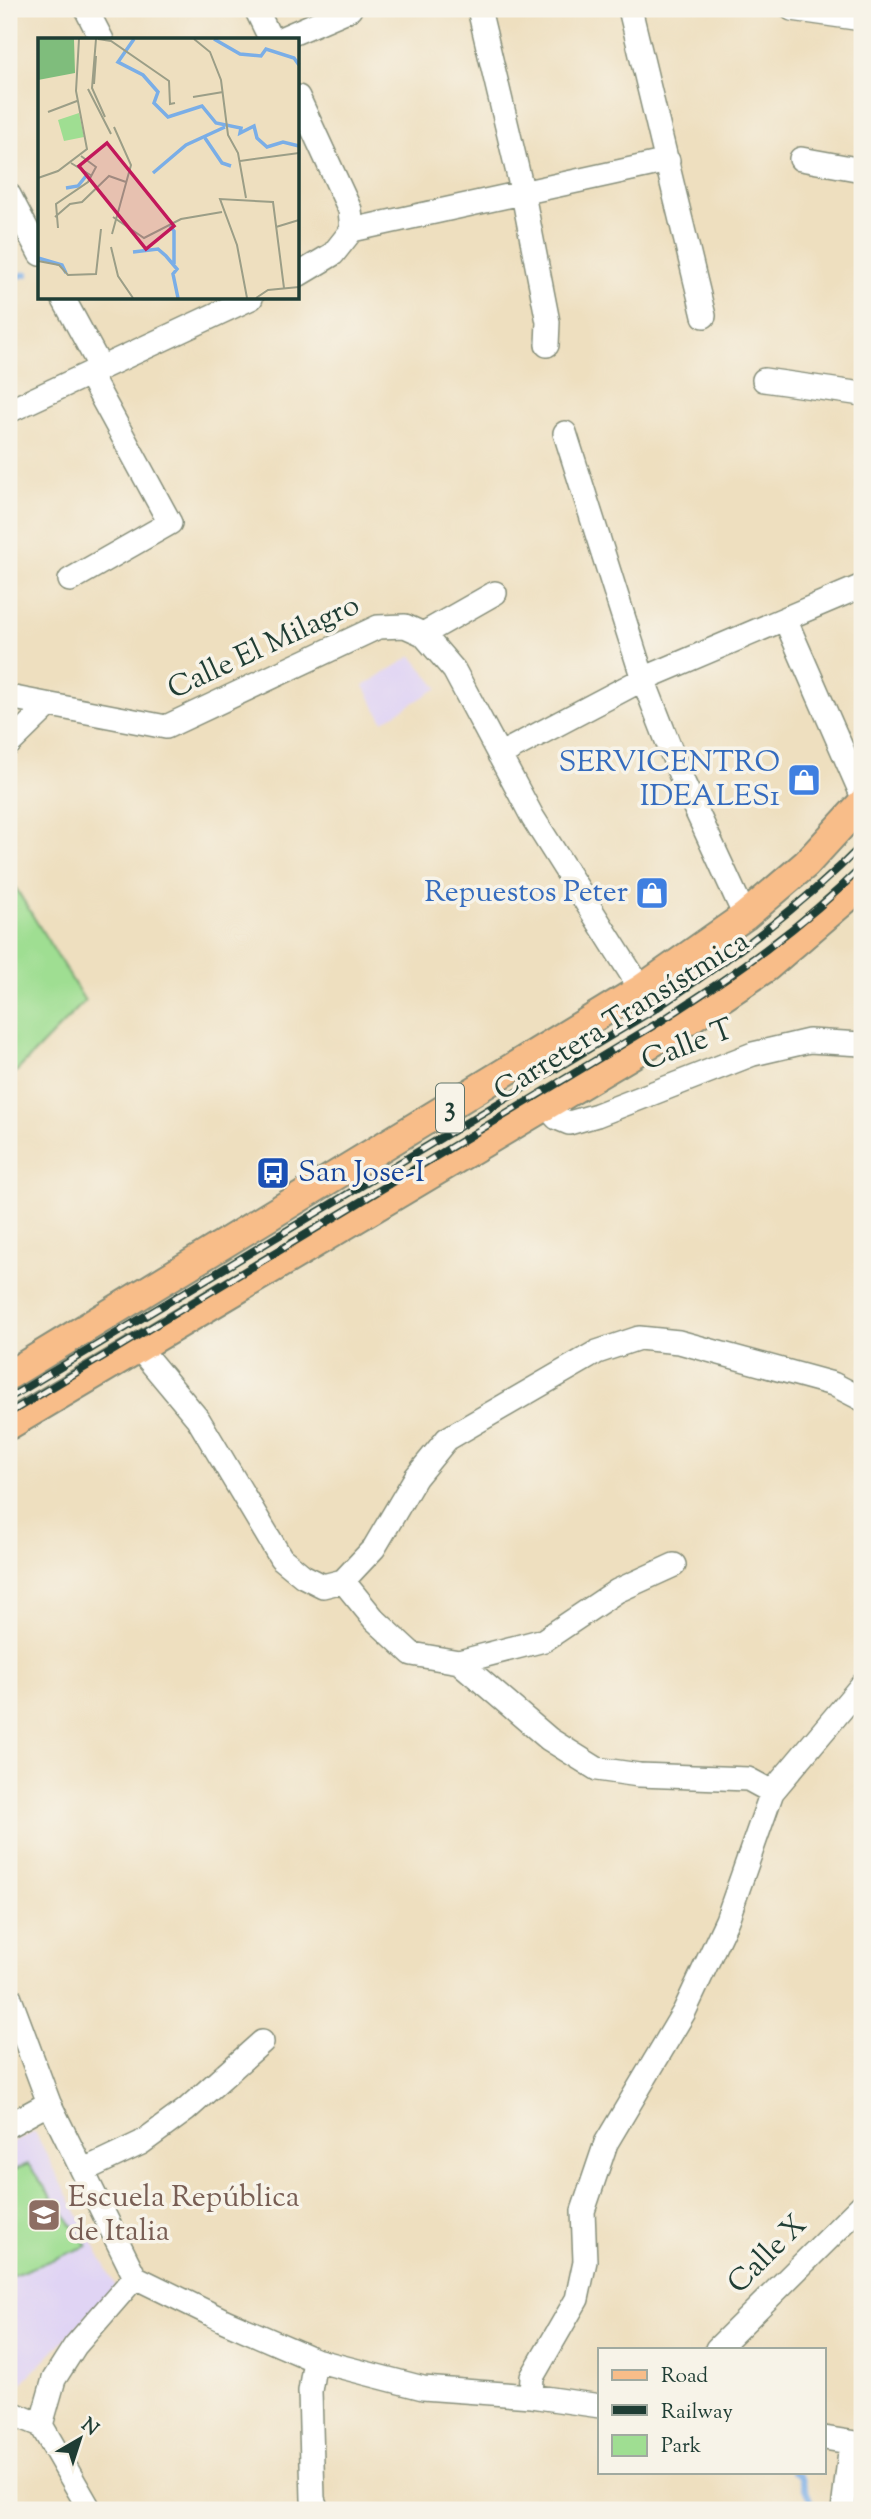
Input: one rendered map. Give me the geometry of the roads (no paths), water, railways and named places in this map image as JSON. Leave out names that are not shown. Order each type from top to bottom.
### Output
[{"type":"main road","name":"Carretera Transístmica","points":[[9,1374],[641,989],[745,916],[806,864],[862,803]]},
{"type":"main road","name":"Carretera Transístmica","points":[[9,1425],[678,1027],[767,967],[862,885]]},
{"type":"street","points":[[86,9],[101,38]]},
{"type":"street","points":[[256,9],[270,38]]},
{"type":"street","points":[[283,38],[350,9]]},
{"type":"street","points":[[479,9],[523,194],[548,322],[547,345]]},
{"type":"street","points":[[631,9],[704,316]]},
{"type":"street","points":[[792,9],[862,19]]},
{"type":"street","points":[[299,99],[350,210],[352,230]]},
{"type":"street","points":[[800,159],[862,170]]},
{"type":"street","points":[[299,274],[333,254],[352,230],[668,161]]},
{"type":"street","points":[[9,195],[38,250]]},
{"type":"street","points":[[63,299],[95,371],[170,523],[70,580]]},
{"type":"street","points":[[9,411],[239,300]]},
{"type":"street","points":[[764,380],[862,394]]},
{"type":"street","points":[[565,433],[643,679],[684,784],[745,916]]},
{"type":"street","points":[[499,755],[643,679],[862,586]]},
{"type":"street","points":[[495,593],[424,634],[454,670],[533,818],[641,989]]},
{"type":"street","points":[[785,619],[862,796]]},
{"type":"street","name":"Calle El Milagro","points":[[9,697],[166,727],[378,627],[405,626],[424,634]]},
{"type":"street","points":[[9,744],[49,705]]},
{"type":"street","name":"Calle T","points":[[546,1106],[556,1118],[569,1123],[597,1115],[698,1073],[753,1055],[808,1041],[862,1044]]},
{"type":"street","points":[[138,1347],[198,1419],[281,1558],[303,1576],[323,1586],[343,1581],[374,1548],[416,1477],[447,1439],[597,1352],[639,1338],[679,1342],[833,1384],[862,1399]]},
{"type":"street","points":[[343,1581],[373,1619],[412,1654],[459,1662],[544,1640],[617,1591],[674,1565]]},
{"type":"street","points":[[459,1662],[549,1739],[597,1769],[639,1775],[748,1779],[772,1792]]},
{"type":"street","points":[[531,2396],[532,2377],[576,2299],[585,2261],[583,2211],[601,2155],[684,2012],[722,1932],[772,1792],[862,1685]]},
{"type":"street","points":[[9,1996],[49,2104],[135,2277],[225,2321],[315,2360],[423,2388],[531,2396],[598,2406]]},
{"type":"street","points":[[84,2171],[141,2143],[186,2110],[262,2042]]},
{"type":"street","points":[[9,2125],[49,2104]]},
{"type":"street","name":"Calle X","points":[[719,2348],[862,2204]]},
{"type":"street","points":[[41,2425],[54,2379],[75,2346],[135,2277]]},
{"type":"street","points":[[315,2360],[310,2391],[313,2499],[317,2510]]},
{"type":"street","points":[[9,2412],[41,2425],[90,2510]]},
{"type":"street","points":[[826,2438],[856,2443],[843,2510]]},
{"type":"waterway","points":[[9,278],[27,274]]},
{"type":"waterway","points":[[796,2474],[800,2476],[814,2510]]},
{"type":"railway","points":[[9,1398],[655,1009],[763,932],[813,891],[862,845]]},
{"type":"railway","points":[[9,1413],[661,1021],[766,949],[815,910],[862,867]]},
{"type":"place","name":"SERVICENTRO IDEALES1","points":[[804,780]]},
{"type":"place","name":"Repuestos Peter","points":[[652,893]]},
{"type":"place","name":"San Jose-I","points":[[273,1173]]},
{"type":"place","name":"Escuela República de Italia","points":[[44,2215]]}]
